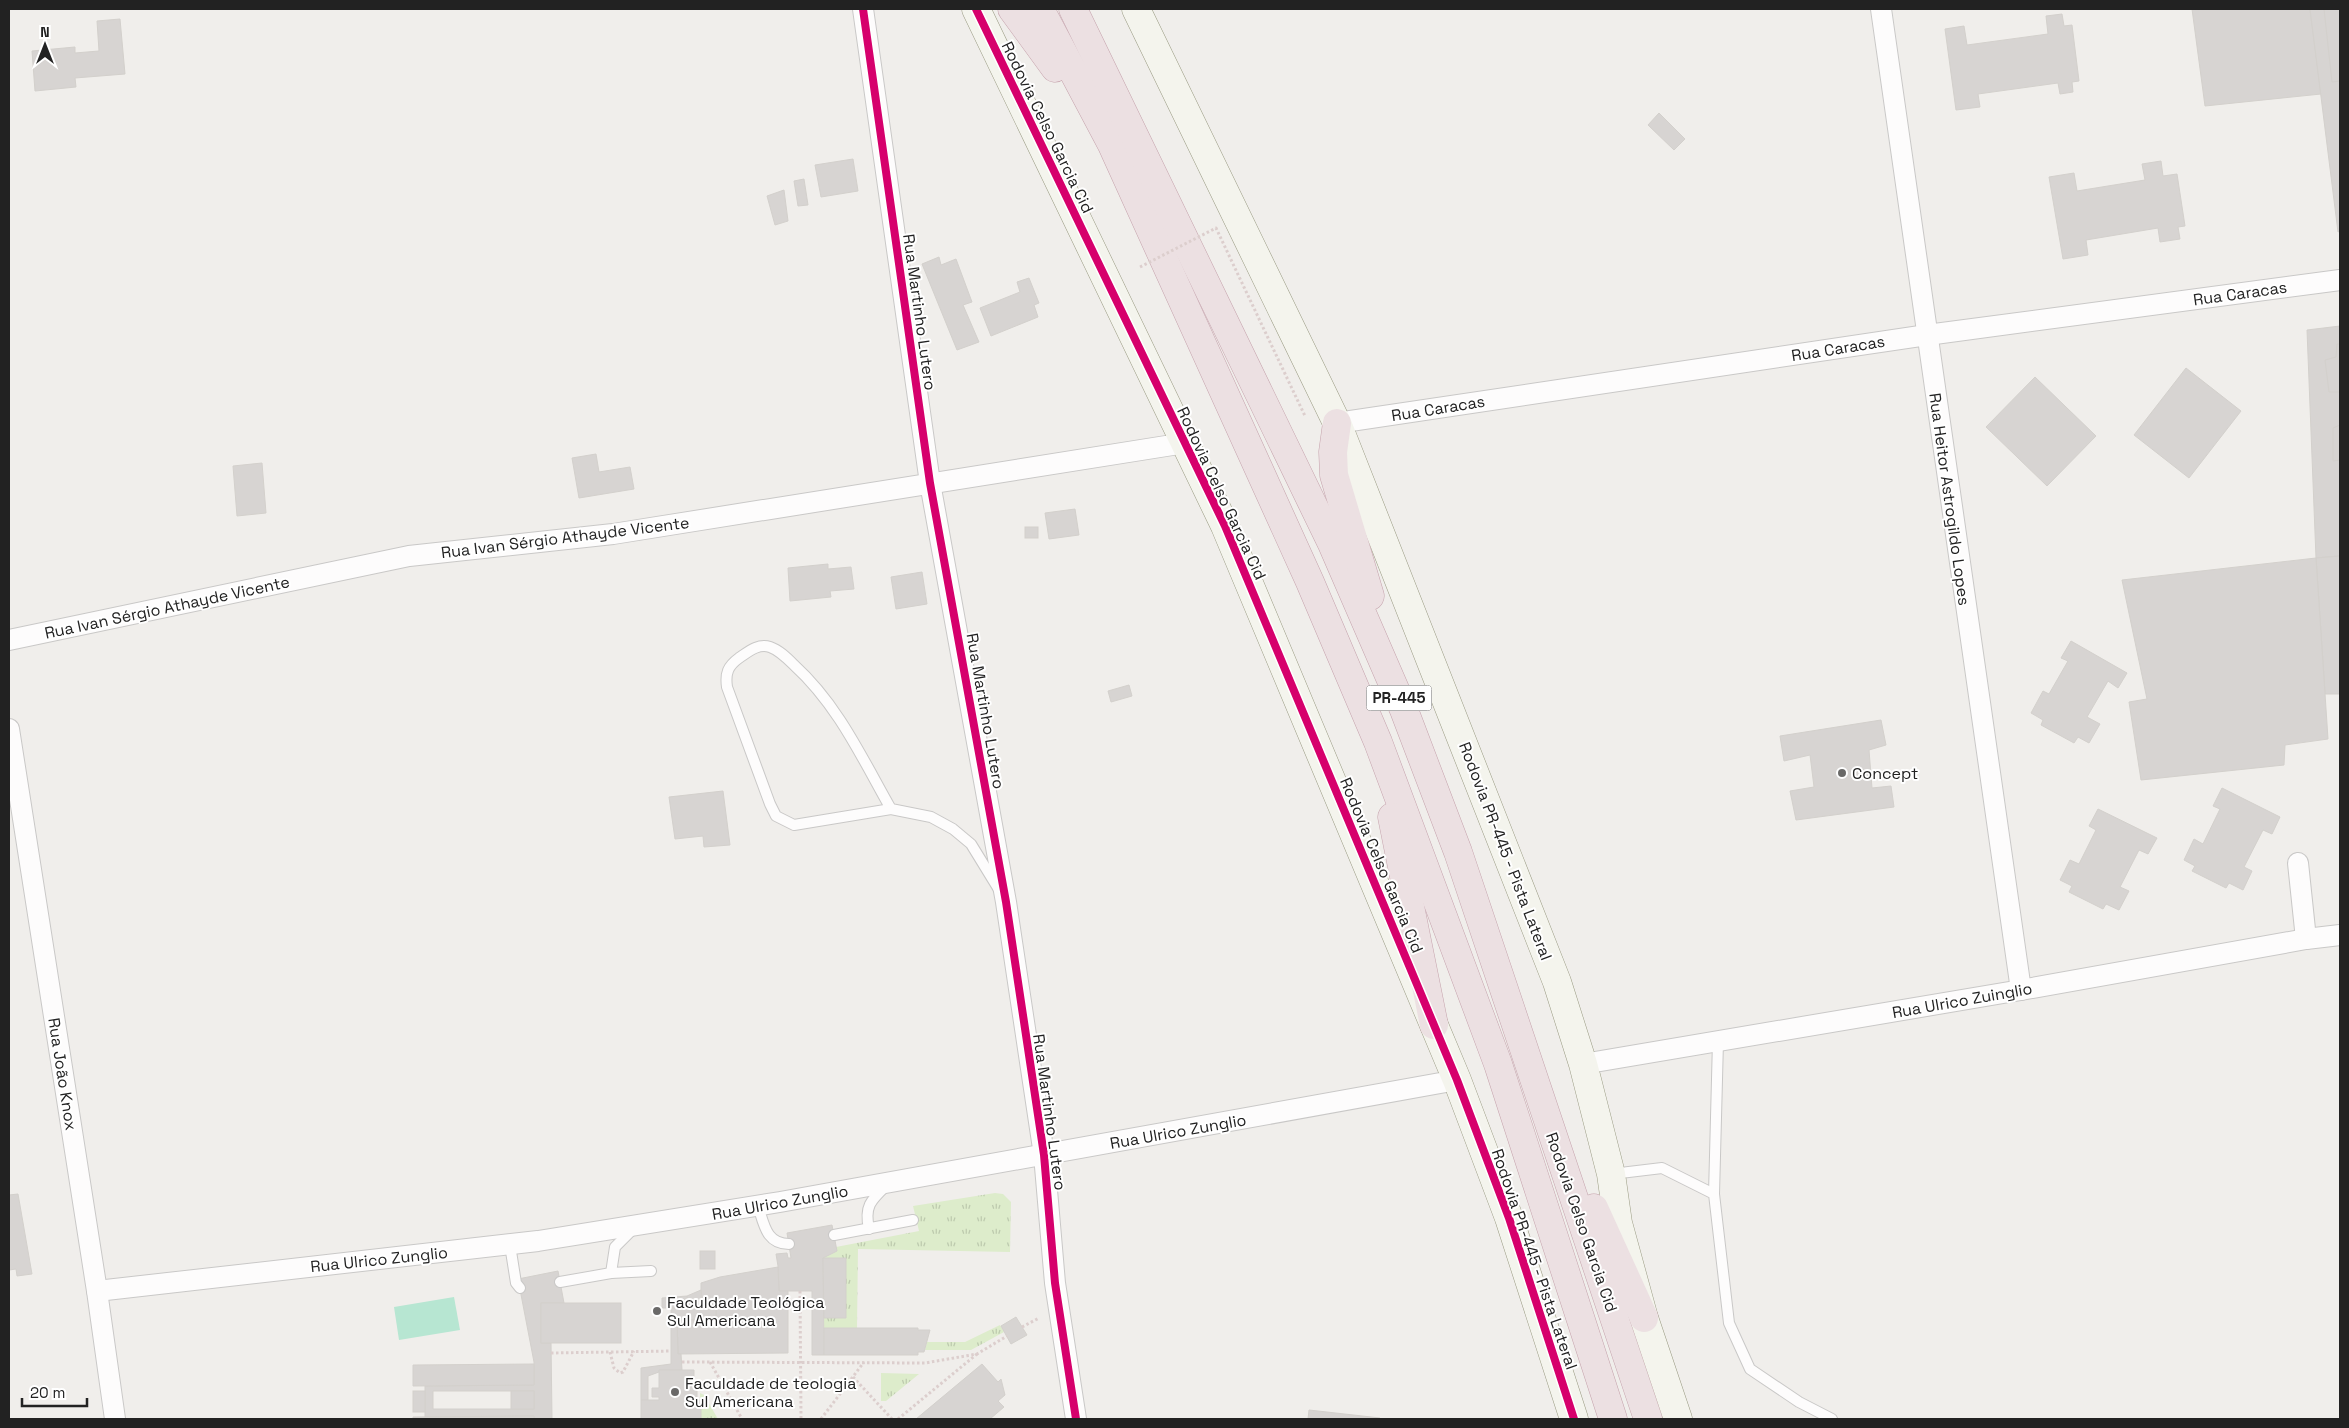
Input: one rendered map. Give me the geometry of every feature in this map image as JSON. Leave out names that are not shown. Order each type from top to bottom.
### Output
[{"type":"highway","points":[[1012,9],[1112,145]]},
{"type":"highway","name":"Rodovia Celso Garcia Cid","points":[[1040,9],[1112,145],[1310,582],[1378,742],[1498,1064],[1612,1419]]},
{"type":"highway","name":"Rodovia Celso Garcia Cid","points":[[1073,9],[1332,544],[1404,710],[1458,852],[1648,1419]]},
{"type":"highway","points":[[1337,423],[1332,452],[1334,475],[1404,710]]},
{"type":"highway","points":[[1378,742],[1434,1025]]},
{"type":"highway","points":[[1533,1074],[1644,1318]]},
{"type":"street","name":"Rua Martinho Lutero","points":[[863,9],[930,483],[1006,902],[1044,1155],[1055,1283],[1076,1419]]},
{"type":"street","name":"Rodovia Celso Garcia Cid","points":[[976,9],[1225,526],[1434,1025]]},
{"type":"street","name":"Rua Heitor Astrogildo Lopes","points":[[1881,9],[2021,990]]},
{"type":"street","points":[[1139,11],[1337,423]]},
{"type":"street","name":"Rua Caracas","points":[[1337,423],[1927,335],[2340,280]]},
{"type":"street","name":"Rodovia PR-445 - Pista Lateral","points":[[1337,423],[1557,982],[1583,1064],[1611,1174],[1618,1223],[1644,1318],[1678,1419]]},
{"type":"street","name":"Rua Ivan Sérgio Athayde Vicente","points":[[9,640],[409,556],[613,534],[1185,443]]},
{"type":"street","name":"Rua João Knox","points":[[9,729],[97,1291],[114,1419]]},
{"type":"street","points":[[2298,863],[2306,939]]},
{"type":"street","name":"Rua Ulrico Zuinglio","points":[[1583,1064],[2021,990],[2306,939],[2340,935]]},
{"type":"street","name":"Rodovia PR-445 - Pista Lateral","points":[[1434,1025],[1457,1080],[1509,1218],[1574,1419]]},
{"type":"street","name":"Rua Ulrico Zunglio","points":[[97,1291],[510,1244],[637,1225],[890,1183],[1457,1080]]},
{"type":"lane","points":[[891,809],[834,708],[806,676],[782,654],[768,646],[754,647],[731,664],[726,675],[727,687],[776,816],[794,825],[891,809],[931,816],[953,828],[971,844],[1006,902]]},
{"type":"lane","points":[[1718,1041],[1714,1194],[1729,1323],[1750,1369],[1799,1402],[1832,1419]]},
{"type":"lane","points":[[1611,1174],[1662,1168],[1714,1194]]},
{"type":"lane","points":[[869,1229],[867,1209],[878,1194],[890,1183]]},
{"type":"lane","points":[[758,1206],[770,1239],[775,1242],[789,1244]]},
{"type":"lane","points":[[834,1235],[914,1220]]},
{"type":"lane","points":[[610,1273],[612,1252],[637,1225]]},
{"type":"lane","points":[[510,1244],[516,1283],[520,1288]]},
{"type":"lane","points":[[560,1282],[610,1273],[651,1271]]},
{"type":"path","points":[[1140,267],[1216,228],[1305,416]]},
{"type":"path","points":[[800,1291],[801,1419]]},
{"type":"path","points":[[898,1419],[977,1354],[1007,1336]]},
{"type":"path","points":[[610,1352],[614,1368],[620,1373],[626,1367],[634,1351]]},
{"type":"path","points":[[552,1353],[671,1351]]},
{"type":"path","points":[[682,1362],[925,1363],[977,1354]]},
{"type":"path","points":[[710,1362],[742,1419]]},
{"type":"path","points":[[821,1419],[864,1362]]},
{"type":"path","points":[[853,1378],[892,1419]]},
{"type":"green space","points":[[995,1193],[1003,1194],[1011,1202],[1010,1252],[858,1249],[857,1328],[824,1328],[824,1318],[846,1318],[846,1259],[823,1258],[837,1251],[836,1247],[919,1231],[913,1206]]},
{"type":"green space","points":[[454,1297],[460,1330],[399,1340],[394,1307]]},
{"type":"green space","points":[[1000,1325],[1004,1332],[971,1350],[925,1350],[927,1342],[965,1342]]},
{"type":"green space","points":[[881,1373],[919,1374],[886,1401],[881,1401]]},
{"type":"green space","points":[[700,1393],[704,1395],[718,1419],[701,1419]]},
{"type":"building","points":[[2192,9],[2310,9],[2321,94],[2205,106]]},
{"type":"building","points":[[2310,9],[2340,9],[2340,231],[2338,232]]},
{"type":"building","points":[[2324,9],[2340,9],[2340,81],[2332,82]]},
{"type":"building","points":[[2062,14],[2064,26],[2072,25],[2079,81],[2072,82],[2073,92],[2060,94],[2058,83],[1978,94],[1980,107],[1956,110],[1945,29],[1964,26],[1967,45],[2048,34],[2046,16]]},
{"type":"building","points":[[120,19],[125,74],[75,78],[76,87],[35,91],[32,51],[75,47],[75,53],[99,51],[97,21]]},
{"type":"building","points":[[1659,113],[1685,139],[1674,150],[1648,125]]},
{"type":"building","points":[[853,159],[858,191],[821,197],[815,165]]},
{"type":"building","points":[[2161,161],[2163,176],[2177,174],[2185,226],[2178,227],[2180,239],[2160,242],[2158,228],[2086,240],[2088,255],[2063,259],[2049,177],[2074,173],[2077,191],[2145,180],[2142,164]]},
{"type":"building","points":[[804,179],[808,205],[798,206],[794,181]]},
{"type":"building","points":[[784,190],[788,221],[775,225],[767,196]]},
{"type":"building","points":[[939,257],[941,265],[956,259],[972,302],[963,305],[979,342],[957,350],[922,264]]},
{"type":"building","points":[[1029,278],[1039,303],[1034,305],[1038,317],[991,336],[980,308],[1020,292],[1017,282]]},
{"type":"building","points":[[2340,326],[2340,556],[2316,558],[2307,330]]},
{"type":"building","points":[[2337,344],[2340,344],[2340,392],[2329,392],[2325,360],[2336,357]]},
{"type":"building","points":[[2186,368],[2241,411],[2189,478],[2134,435]]},
{"type":"building","points":[[2035,377],[2096,436],[2047,486],[1986,427]]},
{"type":"building","points":[[2340,425],[2340,460],[2333,461],[2333,428]]},
{"type":"building","points":[[596,454],[599,472],[630,467],[634,489],[579,498],[572,458]]},
{"type":"building","points":[[262,463],[266,513],[237,516],[233,466]]},
{"type":"building","points":[[1075,509],[1079,535],[1049,539],[1045,513]]},
{"type":"building","points":[[1025,527],[1038,527],[1038,538],[1025,538]]},
{"type":"building","points":[[2340,556],[2340,694],[2325,694],[2316,558]]},
{"type":"building","points":[[2316,558],[2328,739],[2285,745],[2284,765],[2141,780],[2129,702],[2147,699],[2122,580]]},
{"type":"building","points":[[828,564],[828,569],[851,567],[854,589],[830,591],[831,597],[790,601],[788,568]]},
{"type":"building","points":[[922,572],[927,604],[896,609],[891,577]]},
{"type":"building","points":[[2071,641],[2127,673],[2118,688],[2108,681],[2087,717],[2100,724],[2089,743],[2078,737],[2074,743],[2041,725],[2043,720],[2031,713],[2043,691],[2049,694],[2068,661],[2061,658]]},
{"type":"building","points":[[1129,685],[1132,696],[1111,702],[1108,691]]},
{"type":"building","name":"Concept","points":[[1881,720],[1886,745],[1869,750],[1872,788],[1891,786],[1894,807],[1796,820],[1790,791],[1814,787],[1810,755],[1784,761],[1780,736]]},
{"type":"building","points":[[2222,788],[2280,817],[2272,834],[2263,830],[2244,867],[2252,871],[2243,890],[2229,883],[2226,888],[2192,871],[2195,866],[2184,860],[2194,839],[2203,844],[2220,809],[2213,806]]},
{"type":"building","points":[[723,791],[730,845],[704,847],[703,836],[675,839],[669,797]]},
{"type":"building","points":[[2098,809],[2157,838],[2148,854],[2139,850],[2120,887],[2129,891],[2119,910],[2106,904],[2103,909],[2069,892],[2072,886],[2060,880],[2070,860],[2079,864],[2096,830],[2089,826]]},
{"type":"building","points":[[18,1194],[32,1274],[17,1276],[16,1269],[9,1270],[9,1195]]},
{"type":"building","points":[[832,1225],[837,1251],[823,1258],[824,1355],[812,1355],[812,1291],[779,1291],[776,1254],[787,1253],[788,1258],[791,1258],[787,1233]]},
{"type":"building","points":[[700,1251],[715,1251],[715,1269],[700,1269]]},
{"type":"building","points":[[823,1258],[846,1258],[846,1318],[824,1318]]},
{"type":"building","points":[[778,1267],[779,1291],[788,1291],[788,1353],[678,1354],[677,1320],[716,1319],[716,1308],[701,1308],[701,1283],[720,1277]]},
{"type":"building","points":[[558,1271],[564,1303],[541,1303],[541,1343],[551,1343],[552,1419],[534,1419],[534,1416],[425,1417],[425,1386],[534,1385],[534,1362],[518,1279]],"holes":[[[433,1391],[534,1391],[534,1409],[433,1409]]]},
{"type":"building","points":[[701,1290],[701,1308],[716,1308],[716,1319],[677,1320],[678,1354],[681,1354],[682,1370],[659,1370],[659,1372],[648,1376],[648,1400],[641,1400],[641,1368],[671,1364],[671,1308],[687,1308],[687,1296]]},
{"type":"building","points":[[687,1296],[687,1308],[662,1308],[662,1298]]},
{"type":"building","points":[[541,1303],[621,1303],[621,1343],[541,1343]]},
{"type":"building","points":[[1016,1317],[1027,1335],[1011,1344],[1001,1326]]},
{"type":"building","points":[[824,1328],[918,1328],[918,1330],[930,1330],[924,1352],[918,1352],[918,1355],[824,1355]]},
{"type":"building","points":[[534,1364],[534,1385],[413,1386],[413,1365]]},
{"type":"building","points":[[982,1364],[998,1382],[1001,1379],[1005,1395],[998,1401],[1004,1407],[990,1419],[916,1419]]},
{"type":"building","name":"Faculdade de teologia Sul Americana","points":[[659,1370],[694,1370],[694,1388],[697,1388],[697,1397],[694,1397],[694,1400],[701,1400],[701,1419],[641,1419],[641,1400],[659,1400],[659,1397],[652,1397],[652,1388],[659,1388]]},
{"type":"building","points":[[413,1391],[425,1391],[425,1412],[413,1412]]},
{"type":"building","points":[[511,1391],[534,1391],[534,1409],[511,1409]]},
{"type":"building","points":[[1309,1410],[1380,1418],[1380,1419],[1308,1419]]},
{"type":"building","points":[[534,1416],[534,1419],[413,1419],[413,1417]]},
{"type":"cycle path","points":[[863,9],[930,483],[1006,902],[1044,1155],[1055,1283],[1076,1419]]},
{"type":"cycle path","points":[[976,9],[1225,526],[1457,1080],[1509,1218],[1574,1419]]},
{"type":"place","name":"Concept","points":[[1842,773]]},
{"type":"place","name":"Faculdade Teológica Sul Americana","points":[[657,1311]]},
{"type":"place","name":"Faculdade de teologia Sul Americana","points":[[675,1392]]}]
